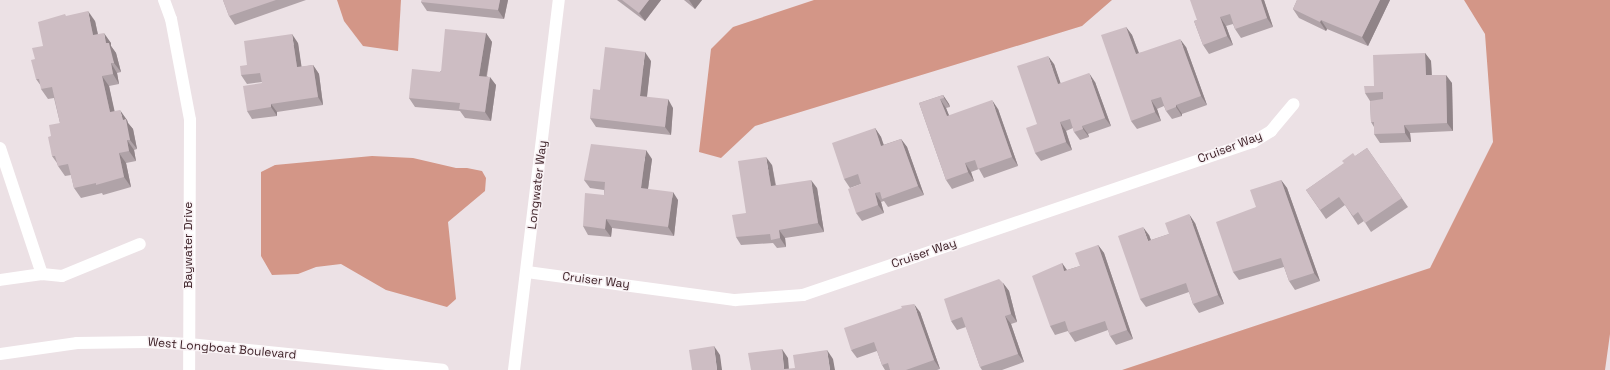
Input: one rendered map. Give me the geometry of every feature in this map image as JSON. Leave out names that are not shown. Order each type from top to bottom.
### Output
[{"type":"street","name":"Baywater Drive","points":[[164,0],[171,19],[190,120],[189,370]]},
{"type":"street","name":"Longwater Way","points":[[514,370],[528,272],[560,0]]},
{"type":"street","name":"Cruiser Way","points":[[528,272],[735,300],[803,295],[1253,142],[1271,131],[1294,104]]},
{"type":"street","points":[[0,148],[42,274]]},
{"type":"street","points":[[0,280],[42,274],[62,276],[140,244]]},
{"type":"street","name":"West Longboat Boulevard","points":[[0,354],[77,343],[189,344],[444,370]]},
{"type":"shaded area","points":[[337,0],[401,0],[398,51],[363,46],[344,21]]},
{"type":"shaded area","points":[[814,0],[1112,0],[1082,26],[755,126],[721,158],[699,152],[711,49],[733,27]]},
{"type":"shaded area","points":[[1464,0],[1610,0],[1610,334],[1605,370],[1122,370],[1430,268],[1493,142],[1485,34]]},
{"type":"shaded area","points":[[372,156],[413,158],[456,168],[467,168],[482,171],[486,178],[485,191],[448,222],[456,299],[447,307],[386,290],[341,264],[316,267],[298,274],[272,275],[261,256],[261,172],[275,165]]},
{"type":"building","points":[[223,0],[276,0],[229,16]]},
{"type":"building","points":[[422,0],[500,0],[498,10],[421,2]]},
{"type":"building","points":[[622,0],[649,0],[639,13]]},
{"type":"building","points":[[1190,0],[1261,0],[1267,18],[1235,29],[1230,14],[1220,17],[1227,36],[1203,45],[1194,21],[1197,20]]},
{"type":"building","points":[[1297,0],[1380,0],[1362,37],[1321,20],[1320,22],[1293,9]]},
{"type":"building","points":[[88,11],[93,35],[104,33],[106,43],[109,43],[114,63],[111,63],[113,74],[102,76],[110,112],[120,110],[123,120],[126,119],[130,140],[127,140],[129,151],[119,153],[124,177],[96,185],[96,183],[74,188],[68,164],[58,166],[55,156],[52,156],[48,137],[51,136],[49,125],[60,123],[52,87],[41,89],[39,79],[36,79],[31,60],[35,59],[32,48],[43,46],[38,22],[65,14],[66,16]]},
{"type":"building","points":[[1126,27],[1136,54],[1180,39],[1201,96],[1176,105],[1176,107],[1166,111],[1161,97],[1151,100],[1155,112],[1131,121],[1101,35]]},
{"type":"building","points":[[445,29],[486,33],[479,76],[490,77],[485,112],[459,109],[460,103],[409,98],[412,69],[441,72]]},
{"type":"building","points":[[292,34],[297,67],[313,65],[318,97],[271,104],[271,107],[247,111],[243,86],[262,83],[260,73],[241,75],[240,66],[247,65],[244,41]]},
{"type":"building","points":[[605,47],[645,52],[640,96],[668,99],[665,127],[590,118],[593,89],[600,90]]},
{"type":"building","points":[[1425,53],[1426,75],[1446,75],[1447,123],[1404,125],[1405,133],[1374,134],[1374,122],[1371,122],[1370,101],[1383,99],[1383,92],[1365,93],[1364,86],[1374,86],[1373,55]]},
{"type":"building","points":[[1048,56],[1058,84],[1089,73],[1105,118],[1082,126],[1083,129],[1074,132],[1070,119],[1060,122],[1066,142],[1035,153],[1026,128],[1037,124],[1017,66]]},
{"type":"building","points":[[943,95],[944,98],[940,99],[947,116],[992,100],[1012,157],[978,169],[975,160],[965,163],[968,172],[946,180],[919,103]]},
{"type":"building","points":[[875,128],[881,146],[901,139],[918,186],[882,199],[880,192],[875,193],[878,205],[856,213],[848,189],[861,184],[858,174],[844,179],[832,143]]},
{"type":"building","points":[[591,144],[646,150],[641,188],[673,192],[668,227],[606,219],[605,229],[583,226],[585,193],[604,195],[605,182],[584,180]]},
{"type":"building","points":[[1367,148],[1402,198],[1365,223],[1358,212],[1353,216],[1339,197],[1320,210],[1306,190],[1344,163],[1342,161],[1353,153],[1355,156]]},
{"type":"building","points":[[766,157],[771,186],[811,180],[818,223],[779,230],[780,238],[771,240],[770,234],[736,237],[732,215],[746,213],[738,161]]},
{"type":"building","points":[[1281,180],[1314,273],[1289,281],[1281,258],[1233,272],[1216,222],[1256,207],[1250,190]]},
{"type":"building","points":[[1189,214],[1218,295],[1193,304],[1186,283],[1140,299],[1118,236],[1143,227],[1148,241],[1169,234],[1165,223]]},
{"type":"building","points":[[1098,245],[1127,330],[1110,336],[1105,321],[1069,333],[1065,321],[1050,326],[1032,276],[1062,263],[1064,271],[1080,266],[1075,253]]},
{"type":"building","points":[[999,279],[1003,283],[1011,314],[1005,316],[1018,354],[980,367],[962,317],[951,321],[944,299]]},
{"type":"building","points":[[914,304],[934,360],[906,370],[890,370],[888,363],[882,365],[874,342],[851,350],[844,328],[902,308],[901,306]]},
{"type":"building","points":[[714,346],[717,370],[692,370],[689,350]]},
{"type":"building","points":[[782,349],[784,369],[795,368],[793,355],[827,350],[830,370],[751,370],[748,353]]}]
